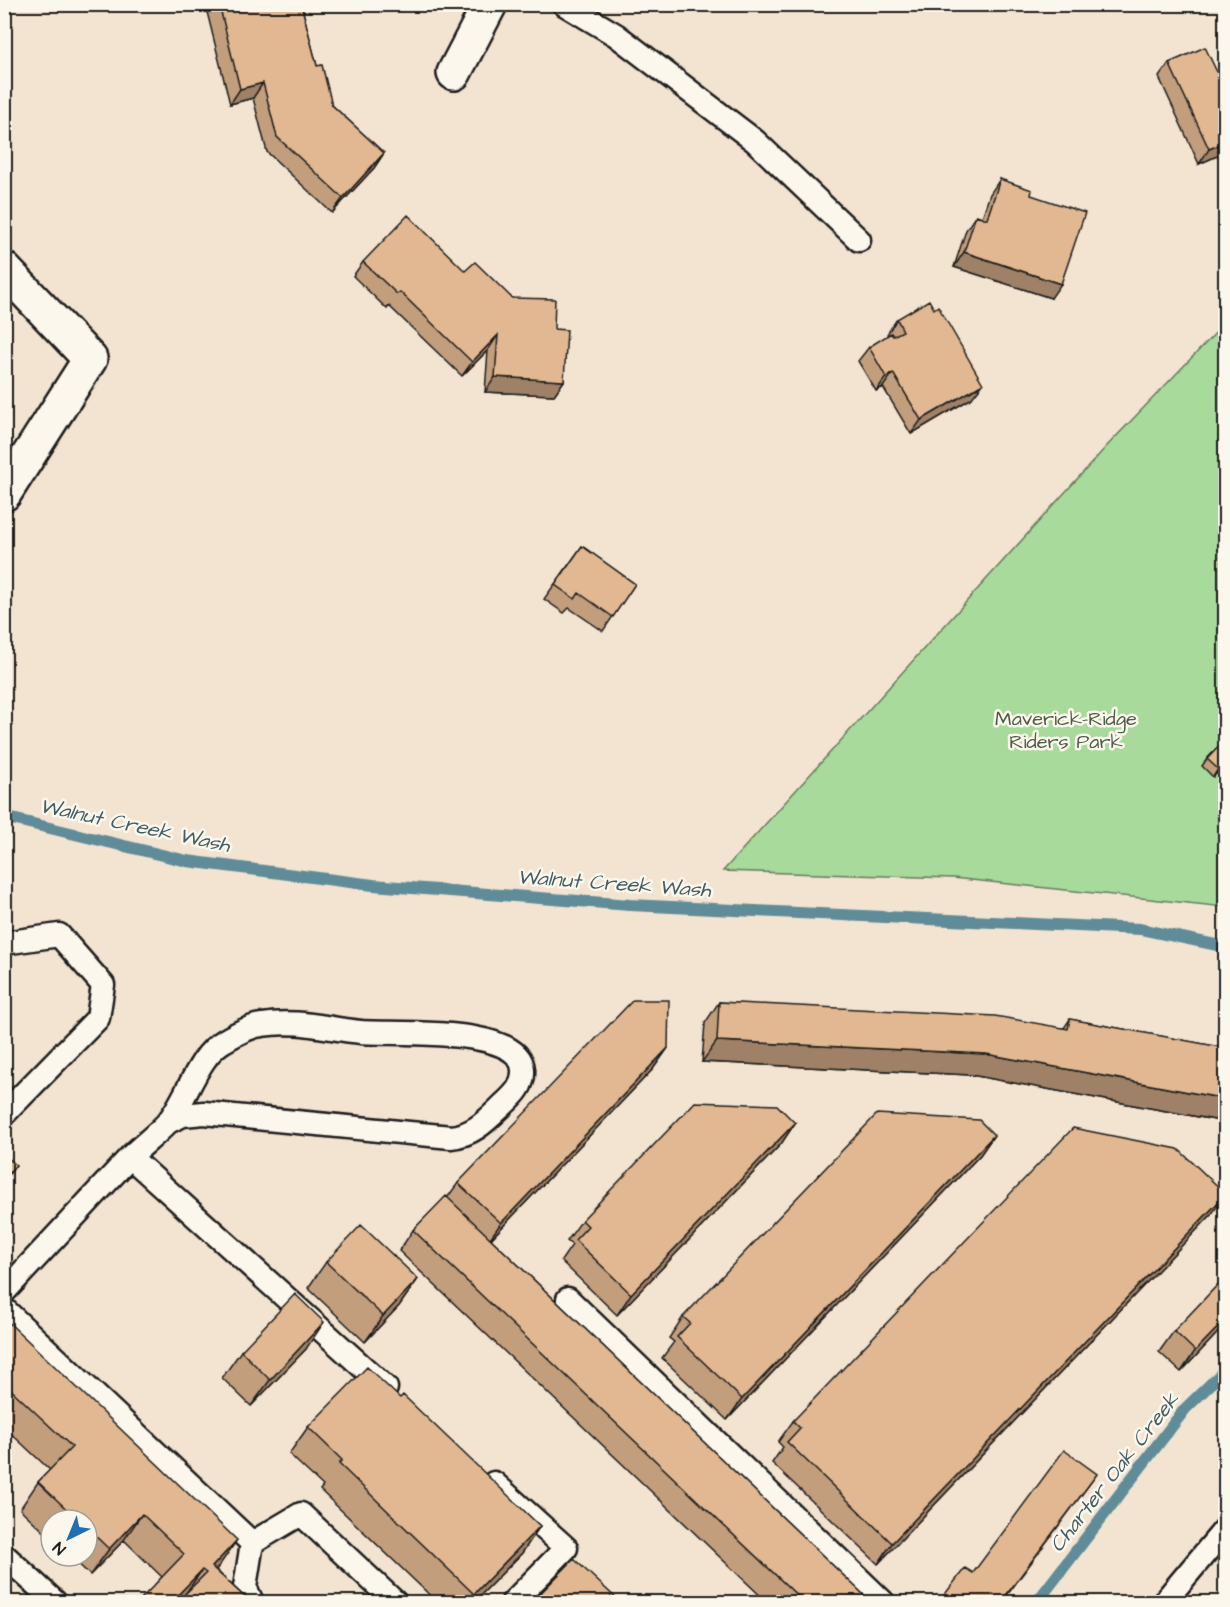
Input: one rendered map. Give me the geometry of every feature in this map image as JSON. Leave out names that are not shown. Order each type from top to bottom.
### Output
[{"type":"street","points":[[454,73],[490,4]]},
{"type":"street","points":[[4,268],[90,359],[4,494]]},
{"type":"lane","points":[[564,4],[616,35],[755,141],[859,240]]},
{"type":"lane","points":[[4,943],[59,935],[103,986],[98,1018],[4,1114]]},
{"type":"lane","points":[[4,1292],[130,1156],[168,1122],[183,1115],[204,1113],[451,1137],[464,1135],[487,1121],[515,1094],[524,1080],[523,1062],[511,1048],[481,1037],[361,1032],[306,1023],[260,1025],[222,1041],[201,1066],[168,1122]]},
{"type":"lane","points":[[130,1156],[398,1398]]},
{"type":"lane","points":[[568,1299],[883,1602]]},
{"type":"lane","points":[[4,1309],[252,1543]]},
{"type":"lane","points":[[478,1469],[566,1548],[513,1602]]},
{"type":"lane","points":[[252,1543],[301,1514],[395,1602]]},
{"type":"lane","points":[[1164,1602],[1226,1528]]},
{"type":"lane","points":[[252,1543],[245,1587],[252,1602]]},
{"type":"lane","points":[[4,1555],[55,1602]]},
{"type":"green space","name":"Maverick-Ridge Riders Park","points":[[1225,323],[1225,907],[953,878],[723,871],[1106,447]]},
{"type":"building","points":[[219,4],[301,4],[317,66],[322,65],[332,105],[384,153],[343,198],[277,137],[263,83],[240,89]]},
{"type":"building","points":[[1205,47],[1226,91],[1226,142],[1209,149],[1169,63]]},
{"type":"building","points":[[1000,179],[1032,190],[1031,195],[1085,213],[1061,284],[964,252],[976,215],[987,219]]},
{"type":"building","points":[[408,215],[465,271],[475,262],[512,298],[555,299],[554,329],[567,330],[564,381],[495,377],[498,335],[472,362],[400,292],[397,294],[363,262]]},
{"type":"building","points":[[929,300],[934,309],[938,306],[983,384],[921,420],[893,373],[886,377],[869,347],[891,333],[893,336],[903,331],[897,319]]},
{"type":"building","points":[[582,546],[635,584],[613,617],[579,593],[575,599],[555,585]]},
{"type":"building","points":[[1226,739],[1226,762],[1218,769],[1207,759]]},
{"type":"building","points":[[633,1000],[669,1000],[668,1048],[501,1223],[458,1183]]},
{"type":"building","points":[[719,1002],[995,1016],[1068,1029],[1070,1019],[1226,1048],[1226,1099],[986,1054],[717,1041]]},
{"type":"building","points":[[695,1102],[777,1105],[795,1123],[631,1294],[575,1240],[588,1226],[582,1220]]},
{"type":"building","points":[[877,1114],[979,1120],[994,1135],[742,1399],[677,1337],[690,1323],[683,1317]]},
{"type":"building","points":[[1073,1128],[1178,1149],[1226,1194],[892,1543],[787,1442],[800,1428],[793,1421]]},
{"type":"building","points":[[4,1154],[16,1165],[4,1178]]},
{"type":"building","points":[[446,1196],[865,1596],[859,1602],[804,1602],[413,1230]]},
{"type":"building","points":[[361,1225],[418,1279],[383,1316],[326,1262]]},
{"type":"building","points":[[1226,1276],[1226,1319],[1195,1351],[1174,1331]]},
{"type":"building","points":[[295,1294],[324,1322],[270,1380],[241,1351]]},
{"type":"building","points":[[4,1318],[237,1540],[212,1567],[250,1602],[177,1602],[206,1573],[202,1570],[171,1602],[142,1602],[140,1600],[184,1554],[142,1514],[109,1549],[99,1539],[99,1508],[65,1508],[38,1482],[72,1447],[4,1383]]},
{"type":"building","points":[[367,1367],[400,1398],[403,1395],[540,1526],[474,1594],[339,1464],[342,1460],[308,1427]]},
{"type":"building","points":[[1064,1450],[1097,1474],[1001,1602],[939,1602],[965,1568],[973,1573]]},
{"type":"building","points":[[574,1559],[620,1602],[532,1602]]},
{"type":"waterway","name":"Walnut Creek Wash","points":[[4,817],[187,861],[373,885],[630,905],[1140,929],[1226,947]]},
{"type":"waterway","name":"Charter Oak Creek","points":[[1037,1602],[1185,1409],[1226,1369]]}]
